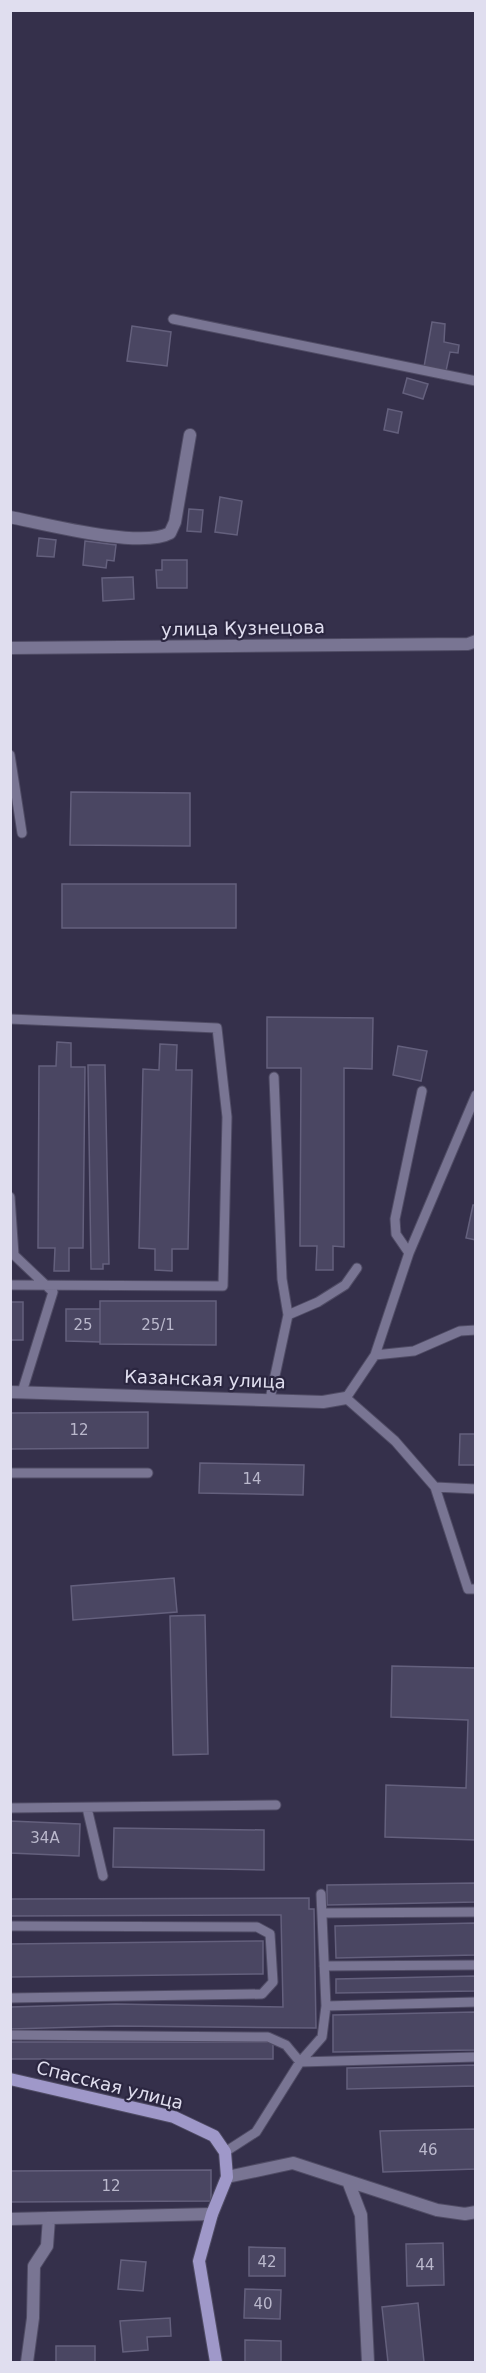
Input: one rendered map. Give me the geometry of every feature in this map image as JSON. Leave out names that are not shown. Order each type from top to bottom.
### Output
[{"type":"street","points":[[10,518],[126,538],[160,539],[170,533],[174,522],[190,435]]},
{"type":"street","name":"улица Кузнецова","points":[[10,648],[468,644],[476,641]]},
{"type":"street","name":"Казанская улица","points":[[16,1392],[270,1398],[323,1402],[346,1398]]},
{"type":"street","name":"Спасская улица","points":[[10,2079],[174,2117],[214,2136],[225,2152]]},
{"type":"street","points":[[216,2362],[200,2261],[212,2214],[227,2177],[225,2152]]},
{"type":"street","points":[[227,2177],[293,2163],[437,2210],[465,2214],[476,2212]]},
{"type":"street","points":[[348,2181],[361,2215],[368,2362]]},
{"type":"street","points":[[10,2218],[212,2214]]},
{"type":"street","points":[[27,2362],[33,2318],[34,2266],[48,2246],[50,2218]]},
{"type":"lane","points":[[173,319],[476,381]]},
{"type":"lane","points":[[10,755],[22,833]]},
{"type":"lane","points":[[10,1019],[217,1028],[227,1117],[223,1286],[10,1285]]},
{"type":"lane","points":[[270,1398],[288,1315],[282,1279],[274,1077]]},
{"type":"lane","points":[[409,1253],[396,1234],[395,1219],[422,1091]]},
{"type":"lane","points":[[476,1095],[409,1253],[375,1355],[346,1398],[395,1441],[435,1487],[468,1589],[476,1589]]},
{"type":"lane","points":[[10,1197],[14,1255],[53,1292],[16,1392]]},
{"type":"lane","points":[[288,1315],[318,1302],[345,1285],[357,1268]]},
{"type":"lane","points":[[375,1355],[414,1351],[460,1331],[476,1330]]},
{"type":"lane","points":[[10,1473],[148,1473]]},
{"type":"lane","points":[[435,1487],[476,1489]]},
{"type":"lane","points":[[10,1808],[276,1805]]},
{"type":"lane","points":[[87,1808],[104,1876]]},
{"type":"lane","points":[[225,2152],[256,2132],[300,2062],[322,2037],[326,2006],[321,1894]]},
{"type":"lane","points":[[322,1913],[476,1912]]},
{"type":"lane","points":[[10,1926],[257,1927],[270,1934],[273,1982],[262,1994],[10,1998]]},
{"type":"lane","points":[[324,1966],[476,1965]]},
{"type":"lane","points":[[326,2006],[476,2002]]},
{"type":"lane","points":[[10,2035],[268,2037],[286,2045],[300,2062]]},
{"type":"lane","points":[[300,2062],[476,2057]]},
{"type":"building","points":[[432,322],[445,324],[444,342],[459,345],[458,353],[450,352],[446,371],[424,367]]},
{"type":"building","points":[[132,326],[171,332],[167,366],[127,361]]},
{"type":"building","points":[[407,378],[428,384],[423,399],[403,393]]},
{"type":"building","points":[[388,409],[402,412],[398,433],[384,430]]},
{"type":"building","points":[[220,497],[242,501],[237,535],[215,532]]},
{"type":"building","points":[[189,509],[203,510],[201,532],[187,531]]},
{"type":"building","points":[[39,538],[56,540],[54,557],[37,556]]},
{"type":"building","points":[[85,541],[116,545],[114,561],[107,560],[106,568],[83,565]]},
{"type":"building","points":[[162,560],[187,560],[187,588],[157,588],[156,570],[162,570]]},
{"type":"building","points":[[133,577],[134,599],[103,601],[102,578]]},
{"type":"building","points":[[71,792],[190,793],[190,846],[70,845]]},
{"type":"building","points":[[62,884],[236,884],[236,928],[62,928]]},
{"type":"building","points":[[267,1017],[373,1018],[372,1069],[344,1068],[344,1247],[333,1246],[333,1270],[316,1270],[317,1246],[300,1246],[301,1068],[267,1068]]},
{"type":"building","points":[[57,1042],[71,1043],[71,1067],[85,1067],[83,1248],[69,1248],[69,1271],[54,1271],[55,1248],[38,1248],[39,1066],[56,1066]]},
{"type":"building","points":[[160,1044],[177,1045],[176,1070],[192,1070],[188,1249],[172,1249],[172,1271],[155,1270],[155,1249],[139,1248],[143,1069],[159,1070]]},
{"type":"building","points":[[398,1046],[427,1051],[421,1081],[393,1075]]},
{"type":"building","points":[[88,1065],[105,1065],[109,1264],[103,1264],[103,1269],[91,1269]]},
{"type":"building","points":[[473,1205],[476,1205],[476,1240],[466,1238]]},
{"type":"building","points":[[100,1301],[216,1301],[216,1345],[100,1344]]},
{"type":"building","points":[[10,1302],[23,1302],[23,1340],[10,1340]]},
{"type":"building","points":[[66,1309],[100,1309],[100,1342],[66,1341]]},
{"type":"building","points":[[148,1412],[148,1448],[10,1449],[10,1413]]},
{"type":"building","points":[[460,1434],[476,1434],[476,1465],[459,1465]]},
{"type":"building","points":[[200,1463],[304,1465],[303,1495],[199,1493]]},
{"type":"building","points":[[174,1578],[177,1612],[73,1620],[71,1586]]},
{"type":"building","points":[[205,1615],[208,1754],[173,1755],[170,1616]]},
{"type":"building","points":[[392,1666],[476,1668],[476,1840],[385,1837],[386,1785],[466,1788],[468,1720],[391,1717]]},
{"type":"building","points":[[10,1821],[80,1824],[79,1856],[10,1853]]},
{"type":"building","points":[[114,1828],[264,1830],[264,1870],[113,1867]]},
{"type":"building","points":[[476,1883],[476,1902],[327,1905],[327,1885]]},
{"type":"building","points":[[309,1898],[309,1909],[314,1909],[316,2028],[117,2026],[10,2029],[10,2007],[116,2004],[283,2007],[281,1915],[10,1916],[10,1899]]},
{"type":"building","points":[[476,1923],[476,1955],[336,1958],[335,1926]]},
{"type":"building","points":[[263,1941],[263,1974],[10,1977],[10,1944]]},
{"type":"building","points":[[476,1976],[476,1991],[336,1993],[336,1979]]},
{"type":"building","points":[[476,2012],[476,2050],[333,2052],[333,2015]]},
{"type":"building","points":[[10,2042],[273,2042],[273,2059],[10,2059]]},
{"type":"building","points":[[476,2065],[476,2086],[347,2089],[347,2068]]},
{"type":"building","points":[[476,2129],[476,2169],[383,2172],[380,2131]]},
{"type":"building","points":[[211,2170],[211,2201],[10,2202],[10,2171]]},
{"type":"building","points":[[443,2243],[444,2285],[407,2286],[406,2244]]},
{"type":"building","points":[[249,2247],[285,2248],[285,2276],[249,2276]]},
{"type":"building","points":[[121,2260],[146,2262],[143,2291],[118,2289]]},
{"type":"building","points":[[245,2289],[281,2290],[280,2319],[244,2318]]},
{"type":"building","points":[[418,2303],[424,2362],[388,2362],[382,2307]]},
{"type":"building","points":[[170,2318],[171,2336],[147,2337],[148,2350],[123,2352],[120,2321]]},
{"type":"building","points":[[245,2340],[281,2341],[281,2362],[245,2362]]},
{"type":"building","points":[[56,2346],[95,2346],[95,2362],[56,2362]]}]
